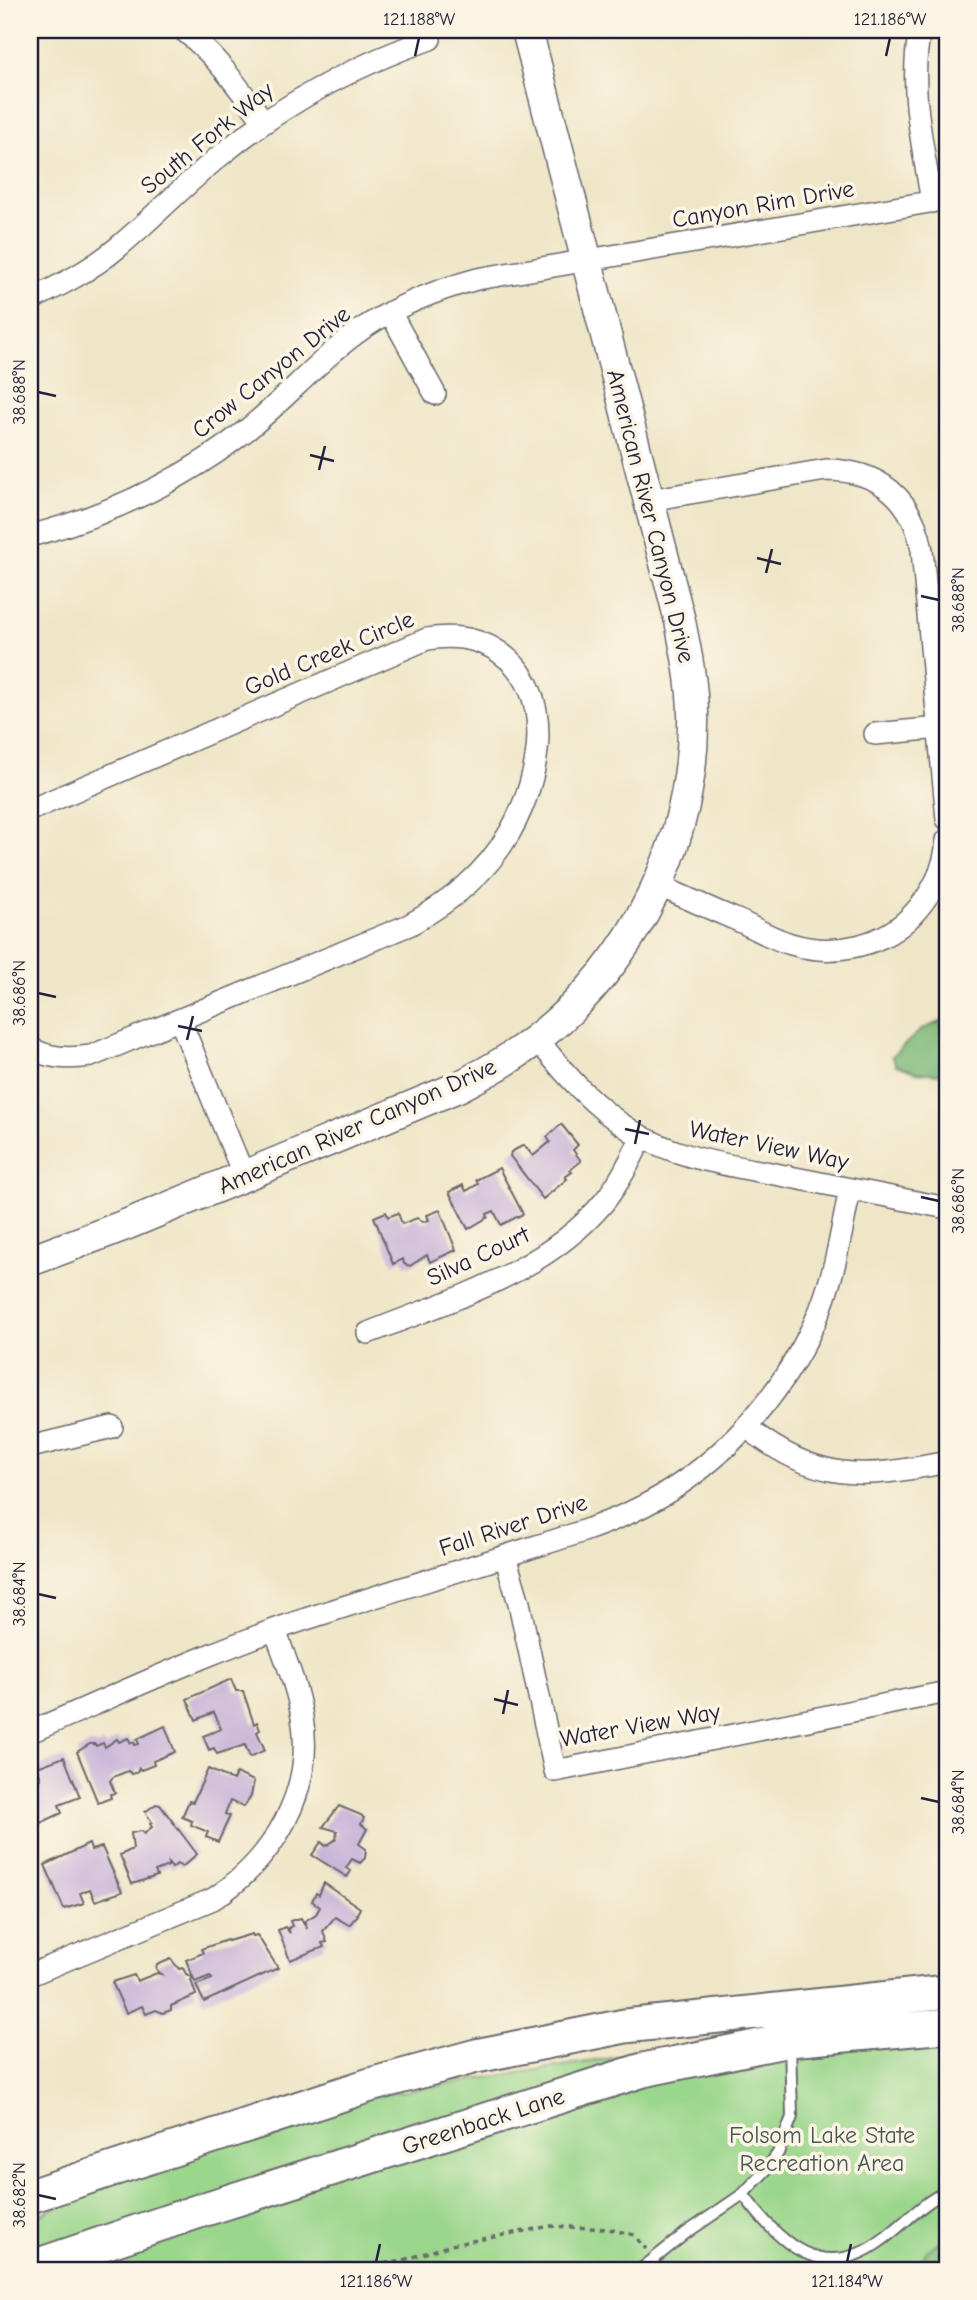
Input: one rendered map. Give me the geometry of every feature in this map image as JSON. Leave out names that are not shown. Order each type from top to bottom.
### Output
[{"type":"main road","name":"American River Canyon Drive","points":[[30,1261],[244,1176],[458,1087],[495,1068],[537,1039],[568,1013],[597,982],[622,949],[658,886],[672,849],[686,795],[692,753],[690,669],[680,621],[527,30]]},
{"type":"main road","name":"Greenback Lane","points":[[30,2268],[202,2210],[787,2024],[947,1992]]},
{"type":"main road","name":"Greenback Lane","points":[[30,2196],[370,2085],[476,2056],[625,2025],[947,2026]]},
{"type":"street","points":[[183,30],[234,79],[264,121]]},
{"type":"street","points":[[920,30],[915,55],[914,93],[940,201]]},
{"type":"street","name":"South Fork Way","points":[[30,300],[79,274],[116,248],[264,121],[333,79],[390,53],[430,39]]},
{"type":"street","name":"Canyon Rim Drive","points":[[587,260],[940,201]]},
{"type":"street","name":"Crow Canyon Drive","points":[[30,536],[65,527],[114,509],[201,463],[249,428],[338,348],[390,312],[434,292],[477,279],[587,260]]},
{"type":"street","name":"Crow Canyon Drive","points":[[390,312],[435,394]]},
{"type":"street","points":[[649,500],[826,470],[853,472],[879,482],[890,490],[909,511],[920,536],[947,819]]},
{"type":"street","name":"Gold Creek Circle","points":[[30,810],[427,639],[455,636],[482,643],[506,657],[524,677],[535,702],[535,760],[523,805],[509,833],[483,870],[436,910],[409,925],[91,1056],[63,1058],[30,1048]]},
{"type":"street","points":[[875,734],[939,728]]},
{"type":"street","points":[[658,886],[790,944],[828,950],[853,947],[877,940],[899,927],[925,900],[943,867],[947,840]]},
{"type":"street","points":[[180,1020],[244,1176]]},
{"type":"street","name":"Water View Way","points":[[537,1039],[568,1078],[597,1107],[642,1137],[693,1158],[947,1208]]},
{"type":"street","name":"Silva Court","points":[[369,1333],[530,1265],[561,1244],[606,1200],[642,1137]]},
{"type":"street","name":"Fall River Drive","points":[[30,1732],[275,1630],[593,1528],[654,1500],[698,1471],[746,1427],[776,1390],[798,1356],[815,1320],[837,1257],[850,1189]]},
{"type":"street","points":[[30,1447],[111,1427]]},
{"type":"street","points":[[746,1427],[788,1455],[835,1471],[860,1475],[886,1474],[947,1462]]},
{"type":"street","name":"Water View Way","points":[[505,1556],[519,1603],[555,1771],[947,1692]]},
{"type":"street","points":[[30,1975],[213,1899],[234,1885],[269,1849],[283,1828],[293,1805],[300,1780],[304,1730],[297,1693],[275,1630]]},
{"type":"lane","points":[[640,2270],[686,2233],[743,2194],[778,2153],[792,2117],[787,2024]]},
{"type":"lane","points":[[743,2194],[764,2223],[791,2247],[821,2258],[840,2258],[867,2250],[925,2203],[947,2191]]},
{"type":"path","points":[[345,2270],[397,2262],[450,2245],[551,2226],[609,2229],[634,2235],[654,2259]]},
{"type":"path","points":[[283,2270],[297,2266],[328,2270]]},
{"type":"green space","points":[[947,1019],[947,1075],[916,1072],[896,1065],[892,1056],[922,1029]]},
{"type":"green space","name":"Folsom Lake State Recreation Area","points":[[947,2005],[947,2270],[30,2270],[30,2219],[175,2157],[354,2099]]},
{"type":"green space","points":[[947,2236],[947,2270],[917,2270],[926,2252]]},
{"type":"building","points":[[561,1124],[578,1145],[573,1150],[581,1161],[570,1170],[572,1172],[565,1177],[567,1179],[543,1199],[510,1156],[511,1152],[524,1145],[533,1156],[550,1142],[547,1137]]},
{"type":"building","points":[[499,1168],[523,1214],[501,1225],[494,1211],[468,1229],[449,1192],[463,1185],[466,1191],[478,1184],[476,1180]]},
{"type":"building","points":[[440,1210],[456,1250],[430,1262],[427,1255],[410,1266],[404,1264],[403,1259],[393,1264],[374,1217],[386,1212],[388,1217],[398,1213],[402,1224],[417,1218],[423,1222],[429,1220],[427,1215]]},
{"type":"building","points":[[231,1679],[236,1691],[243,1691],[254,1724],[257,1722],[260,1730],[257,1732],[265,1750],[250,1757],[245,1745],[217,1754],[214,1748],[209,1750],[203,1736],[221,1729],[214,1712],[196,1720],[187,1699]]},
{"type":"building","points":[[165,1726],[175,1752],[153,1761],[154,1765],[141,1770],[139,1768],[137,1772],[132,1774],[128,1771],[113,1777],[110,1781],[115,1793],[110,1794],[111,1798],[98,1803],[77,1752],[90,1744],[96,1746],[103,1743],[105,1747],[117,1739],[119,1742],[128,1738],[131,1743],[139,1744],[137,1739]]},
{"type":"building","points":[[64,1757],[80,1797],[59,1805],[62,1813],[30,1828],[30,1783],[41,1779],[37,1767]]},
{"type":"building","points":[[208,1769],[233,1780],[236,1773],[254,1781],[251,1796],[244,1807],[230,1801],[225,1814],[230,1816],[218,1842],[206,1837],[208,1832],[191,1825],[192,1821],[182,1817],[189,1801],[193,1802]]},
{"type":"building","points":[[156,1804],[160,1805],[197,1854],[182,1867],[177,1864],[172,1868],[168,1863],[168,1866],[155,1871],[157,1876],[132,1884],[120,1855],[133,1849],[131,1833],[141,1831],[144,1834],[152,1827],[152,1822],[145,1812]]},
{"type":"building","points":[[339,1806],[361,1815],[364,1818],[361,1824],[367,1829],[359,1844],[366,1849],[365,1858],[360,1863],[352,1859],[346,1868],[351,1871],[347,1877],[312,1855],[321,1842],[326,1846],[336,1839],[337,1831],[323,1827]]},
{"type":"building","points":[[89,1844],[91,1850],[102,1847],[122,1892],[95,1901],[90,1889],[80,1893],[84,1903],[64,1909],[45,1865]]},
{"type":"building","points":[[324,1883],[360,1908],[358,1915],[349,1925],[335,1917],[323,1931],[327,1942],[322,1943],[324,1947],[290,1960],[278,1930],[285,1927],[290,1933],[290,1921],[301,1918],[307,1929],[305,1921],[316,1914],[320,1907],[312,1901],[316,1893],[319,1895]]},
{"type":"building","points":[[252,1934],[257,1935],[278,1968],[204,2002],[196,1985],[212,1979],[210,1976],[195,1982],[186,1960],[203,1953],[201,1949]]},
{"type":"building","points":[[171,1959],[179,1969],[183,1968],[186,1974],[192,1977],[196,1995],[171,2006],[171,2010],[163,2013],[156,2010],[146,2014],[142,2006],[126,2013],[112,1982],[134,1975],[137,1981],[161,1974],[156,1969],[157,1965]]}]
